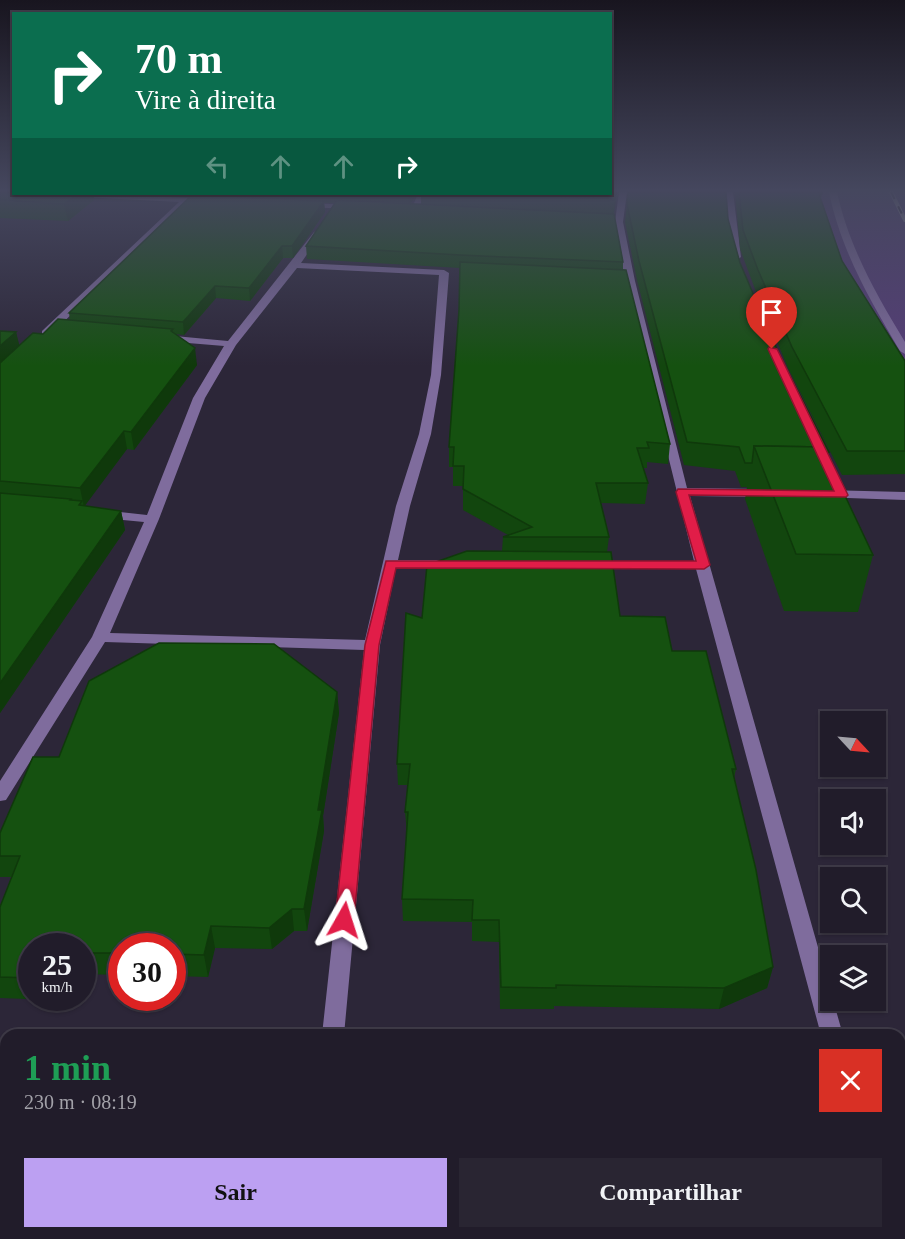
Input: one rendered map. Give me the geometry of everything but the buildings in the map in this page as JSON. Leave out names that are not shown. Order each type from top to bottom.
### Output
[{"type":"street","points":[[61,330],[46,333],[134,250]]},
{"type":"street","points":[[0,795],[100,637],[152,519],[199,398],[231,344],[305,250]]},
{"type":"street","points":[[618,250],[624,281],[830,1029]]},
{"type":"street","points":[[734,250],[741,269]]},
{"type":"street","points":[[850,250],[857,269],[905,351]]},
{"type":"street","points":[[295,265],[450,273],[436,375],[425,434],[403,506],[372,645],[334,1029]]},
{"type":"street","points":[[152,337],[231,344]]},
{"type":"street","points":[[808,494],[839,490],[905,496]]},
{"type":"street","points":[[682,492],[785,494]]},
{"type":"street","points":[[93,513],[152,519]]},
{"type":"street","points":[[390,564],[460,564]]},
{"type":"street","points":[[576,565],[704,565]]},
{"type":"street","points":[[100,637],[372,645]]},
{"type":"shaded area","points":[[832,250],[905,250],[905,360],[837,270]]},
{"type":"route","points":[[344,920],[372,645],[390,564],[704,565],[682,492],[842,495],[772,349]]}]
